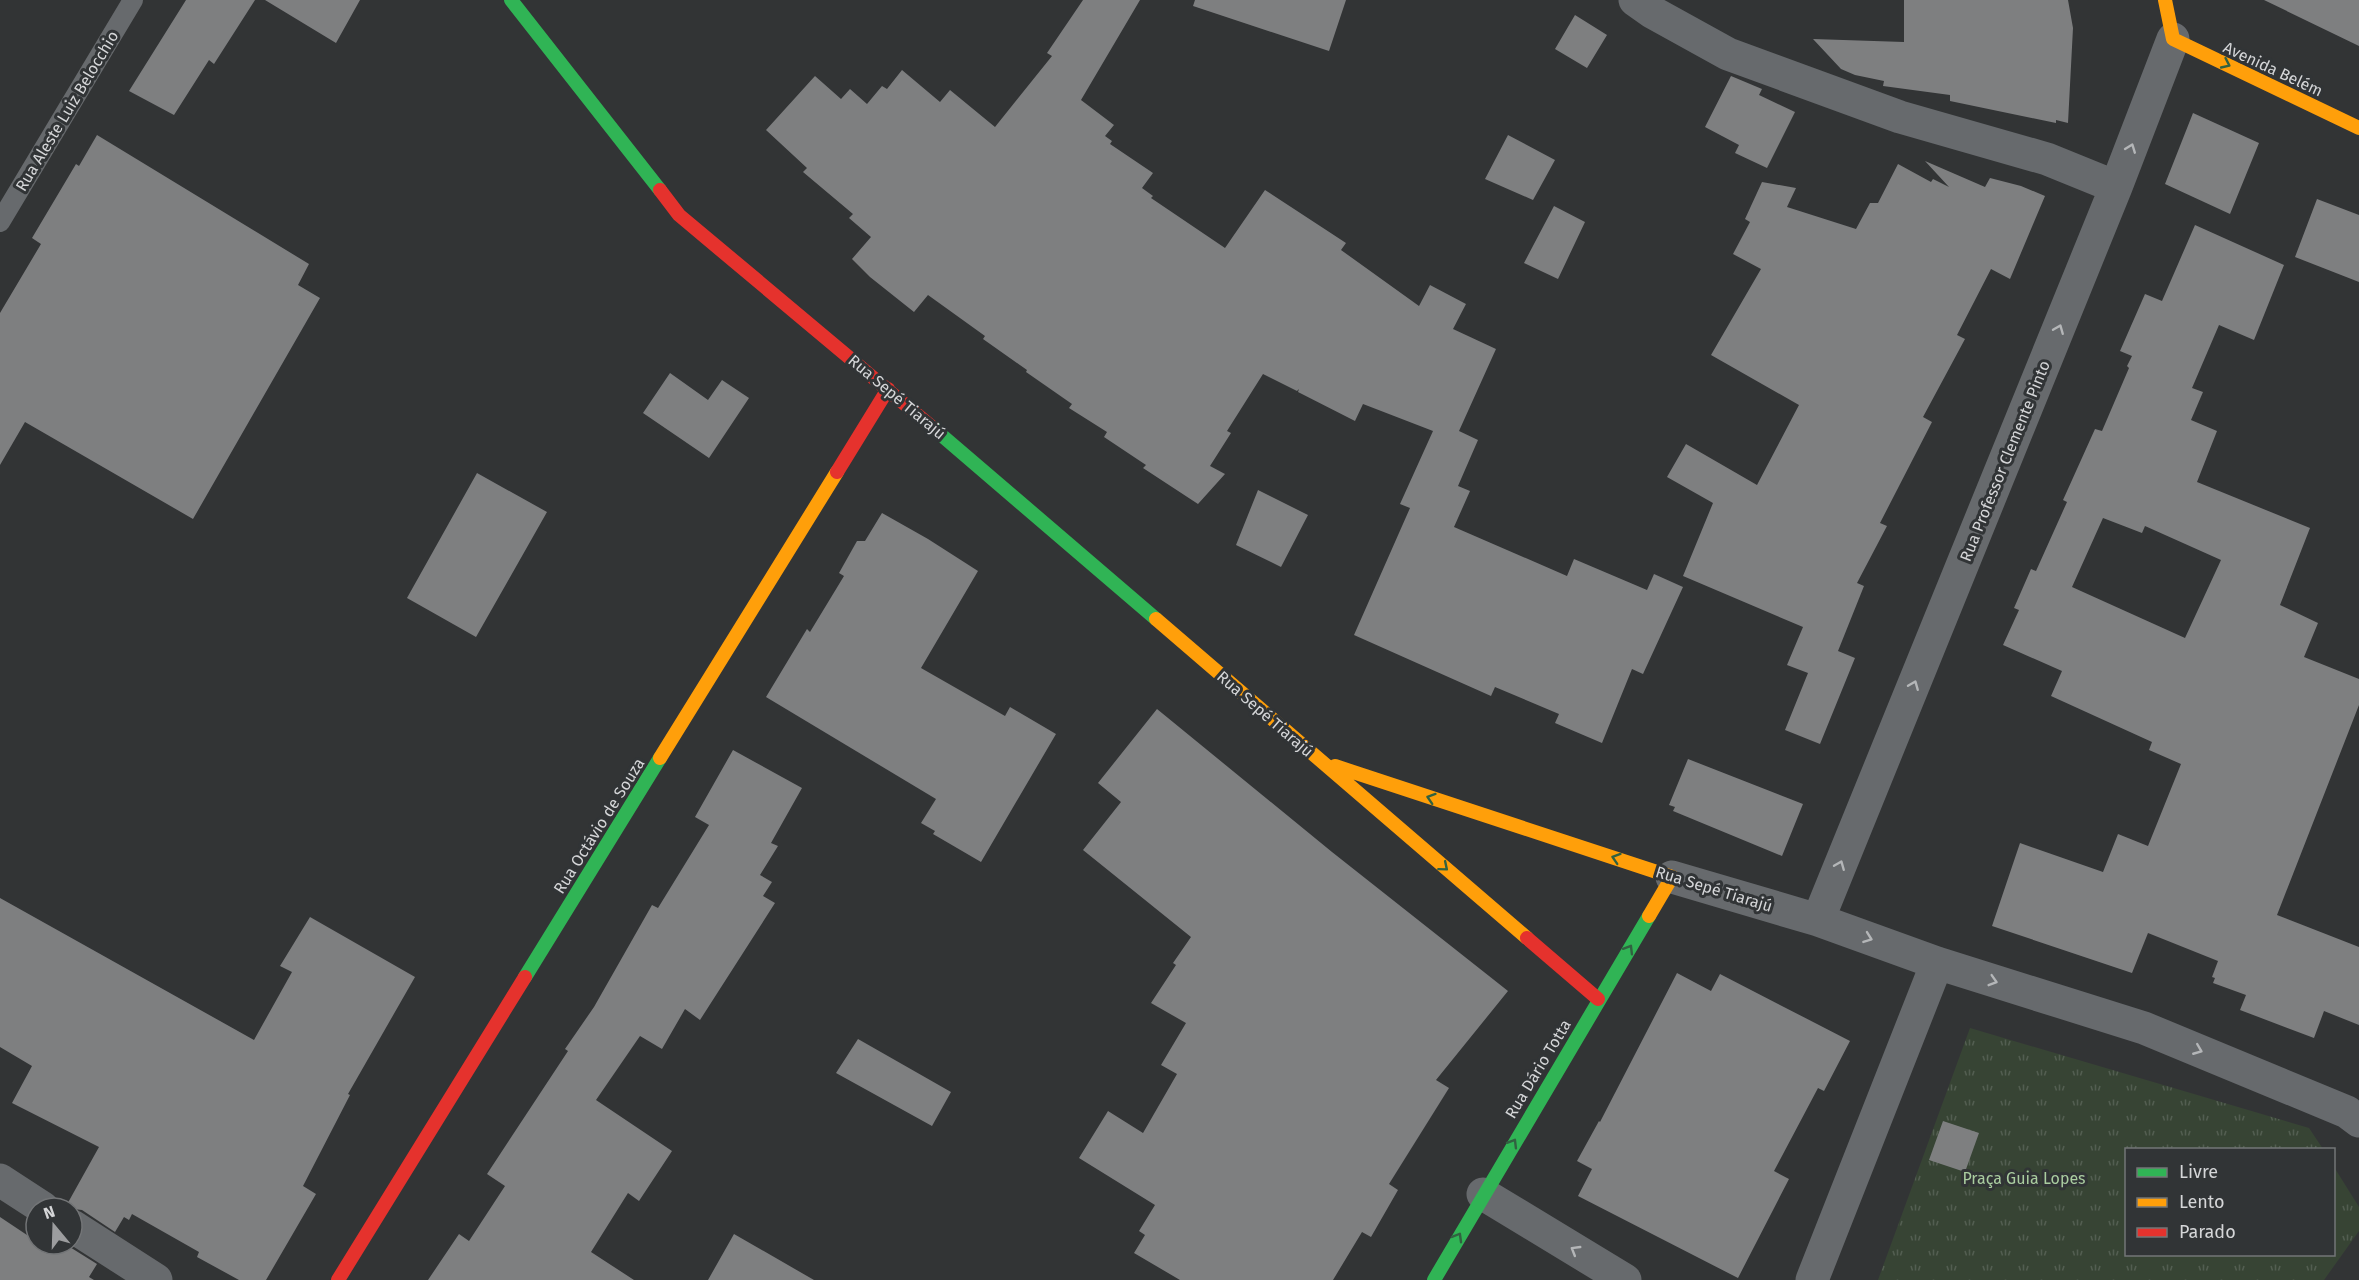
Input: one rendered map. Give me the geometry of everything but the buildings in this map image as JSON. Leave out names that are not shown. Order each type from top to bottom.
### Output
[{"type":"street","name":"Rua Sepé Tiarajú","points":[[511,0],[679,215],[888,389],[1598,999]]},
{"type":"street","points":[[1635,0],[1652,12],[1728,54],[1900,117],[2047,159],[2116,188]]},
{"type":"street","points":[[2165,0],[2173,39]]},
{"type":"street","name":"Rua Professor Clemente Pinto","points":[[1818,920],[2116,188],[2173,39]]},
{"type":"street","name":"Avenida Belém","points":[[2173,39],[2359,128]]},
{"type":"street","name":"Rua Octávio de Souza","points":[[338,1280],[888,389]]},
{"type":"street","name":"Rua Sepé Tiarajú","points":[[1319,761],[1672,877],[1818,920],[1937,963]]},
{"type":"street","name":"Rua Dário Totta","points":[[1434,1280],[1672,877]]},
{"type":"street","points":[[1812,1280],[1937,963],[2144,1028],[2347,1112],[2359,1121]]},
{"type":"street","points":[[0,1180],[25,1196]]},
{"type":"street","points":[[1483,1194],[1625,1280]]},
{"type":"street","points":[[84,1234],[156,1280]]},
{"type":"lane","name":"Rua Aleste Luiz Belocchio","points":[[0,222],[133,0]]},
{"type":"green space","name":"Praça Guia Lopes","points":[[1970,1028],[2309,1128],[2322,1148],[2125,1148],[2125,1256],[2335,1256],[2335,1169],[2359,1207],[2359,1231],[2324,1280],[1878,1280]]},
{"type":"traffic: fast","points":[[511,0],[660,190]]},
{"type":"traffic: fast","points":[[932,427],[1156,619]]},
{"type":"traffic: fast","points":[[525,977],[660,758]]},
{"type":"traffic: fast","points":[[1434,1280],[1649,916]]},
{"type":"traffic: slow","points":[[2165,0],[2173,39],[2359,128]]},
{"type":"traffic: slow","points":[[660,758],[837,472]]},
{"type":"traffic: slow","points":[[1156,619],[1527,938]]},
{"type":"traffic: slow","points":[[1335,766],[1672,877],[1649,916]]},
{"type":"traffic: jam","points":[[660,190],[679,215],[932,427]]},
{"type":"traffic: jam","points":[[837,472],[888,389]]},
{"type":"traffic: jam","points":[[1527,938],[1598,999]]},
{"type":"traffic: jam","points":[[338,1280],[525,977]]}]
